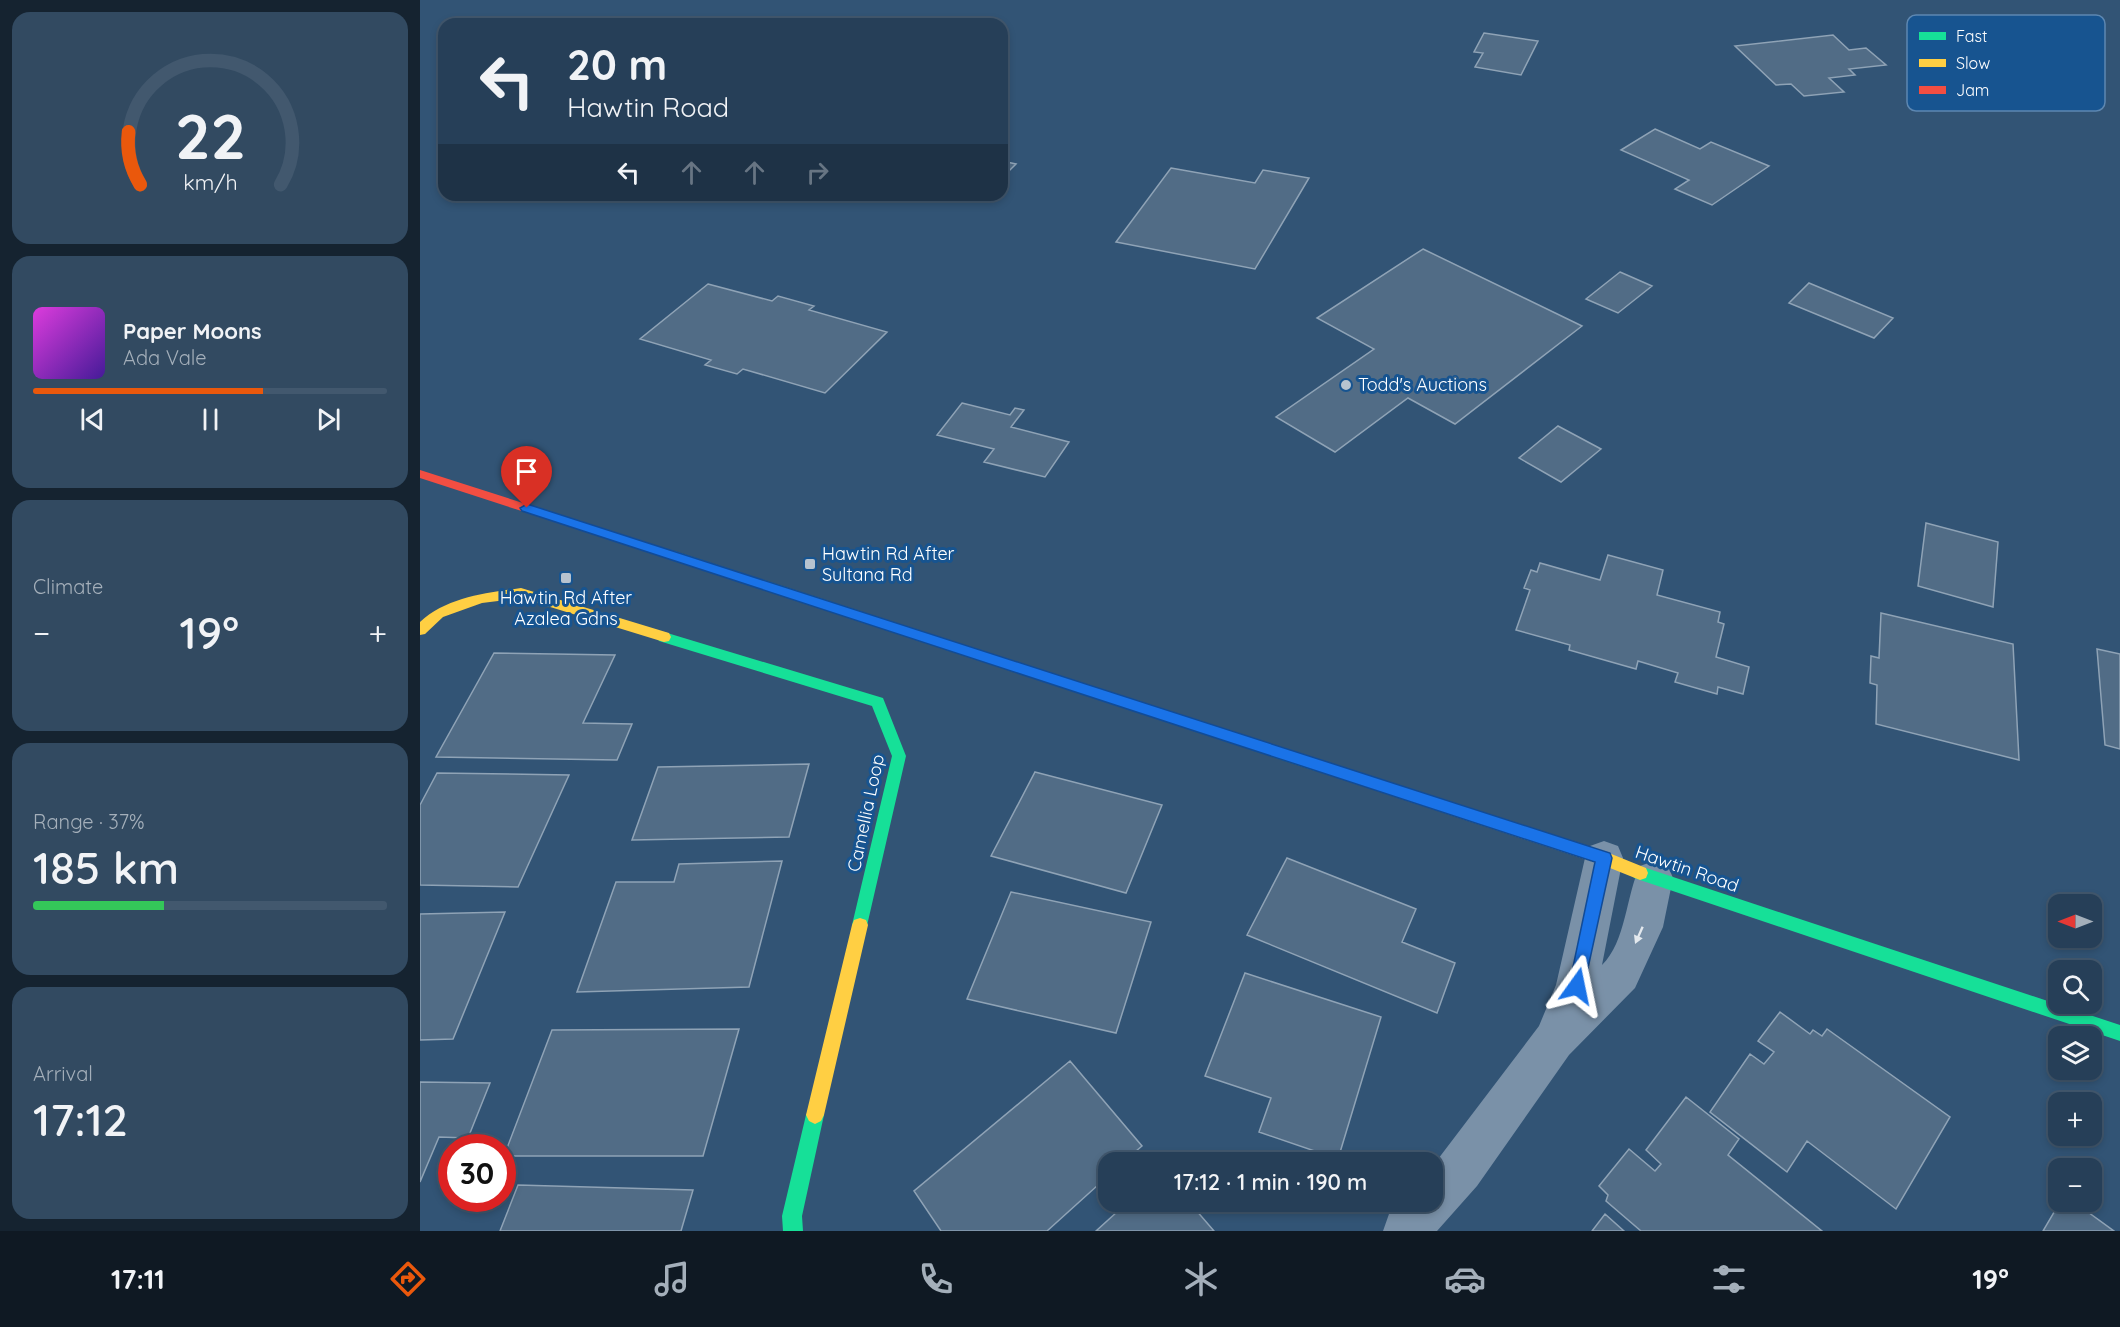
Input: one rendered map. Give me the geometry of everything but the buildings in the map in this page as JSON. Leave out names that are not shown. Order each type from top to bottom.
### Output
[{"type":"main road","name":"Hawtin Road","points":[[420,474],[1604,858],[1654,878],[2120,1033]]},
{"type":"main road","name":"Camellia Loop","points":[[420,630],[438,613],[481,598],[521,593],[878,702],[899,756],[792,1216],[793,1231]]},
{"type":"street","points":[[1554,1041],[1577,986],[1604,858]]},
{"type":"street","points":[[1406,1231],[1461,1170],[1554,1041],[1620,975],[1643,927],[1654,878]]},
{"type":"traffic: fast","points":[[674,556],[1316,765]]},
{"type":"traffic: fast","points":[[664,637],[878,702],[899,756],[860,925]]},
{"type":"traffic: fast","points":[[1640,873],[2120,1033]]},
{"type":"traffic: fast","points":[[793,1231],[792,1216],[815,1115]]},
{"type":"traffic: slow","points":[[420,630],[438,613],[481,598],[521,593],[664,637]]},
{"type":"traffic: slow","points":[[1316,765],[1604,858],[1640,873]]},
{"type":"traffic: slow","points":[[815,1115],[860,925]]},
{"type":"traffic: jam","points":[[420,474],[674,556]]},
{"type":"place","name":"Todd's Auctions","points":[[1346,385]]},
{"type":"place","name":"Hawtin Rd After Sultana Rd","points":[[810,564]]},
{"type":"place","name":"Hawtin Rd After Azalea Gdns","points":[[566,578]]},
{"type":"route","points":[[527,508],[1604,858],[1577,986]]}]
